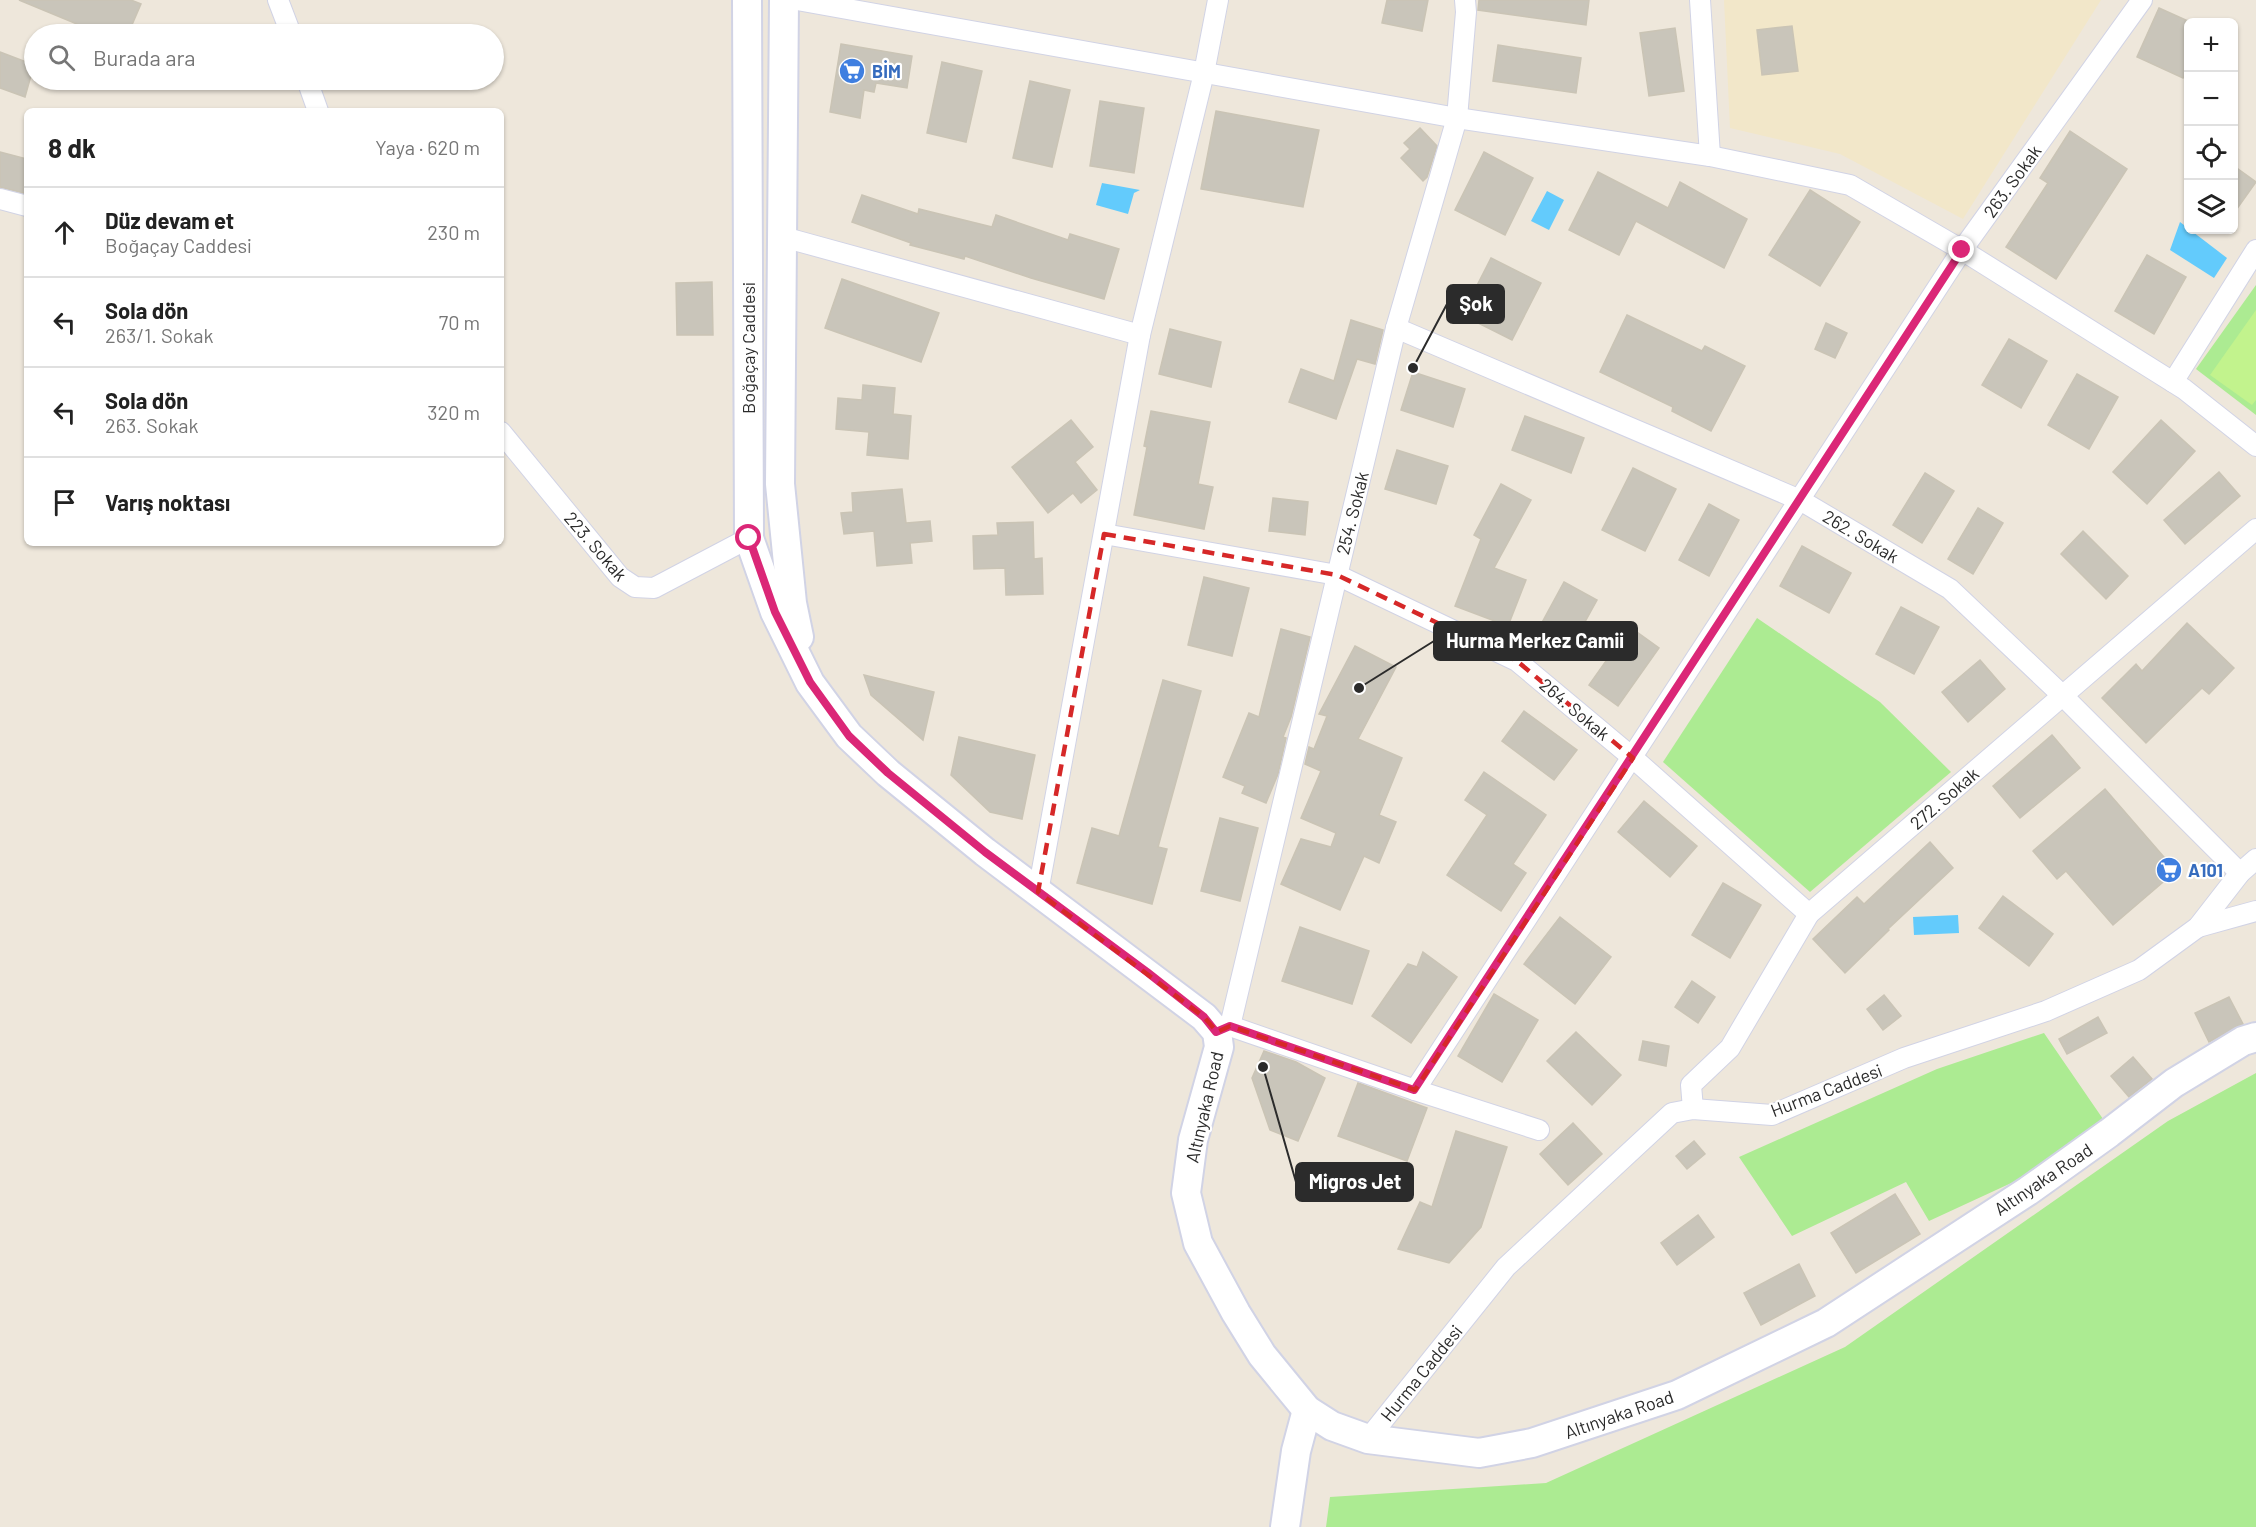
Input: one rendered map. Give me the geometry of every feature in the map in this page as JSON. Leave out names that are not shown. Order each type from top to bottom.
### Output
[{"type":"main road","name":"Boğaçay Caddesi","points":[[747,0],[749,538],[775,612],[810,682],[849,736],[888,773],[985,852],[1223,1029]]},
{"type":"main road","name":"Boğaçay Caddesi","points":[[784,0],[780,484],[792,603],[810,682]]},
{"type":"main road","name":"Altınyaka Road","points":[[1223,1029],[1193,1140],[1186,1193],[1198,1243],[1236,1313],[1262,1355],[1307,1410],[1332,1426],[1368,1439],[1479,1454],[1532,1443],[1677,1395],[1826,1323],[2028,1191],[2174,1083],[2243,1041],[2256,1037]]},
{"type":"main road","points":[[1285,1527],[1296,1451],[1307,1410]]},
{"type":"street","points":[[278,0],[287,24]]},
{"type":"street","points":[[797,0],[1457,118],[1710,156],[1850,185],[1962,250],[2173,382],[2256,446]]},
{"type":"street","points":[[1038,892],[1140,335],[1204,73],[1218,0]]},
{"type":"street","name":"254. Sokak","points":[[1223,1029],[1337,575],[1396,327],[1457,118],[1466,12],[1465,0]]},
{"type":"street","points":[[1700,0],[1710,156]]},
{"type":"street","name":"263. Sokak","points":[[1414,1090],[1633,758],[1962,250],[2142,0]]},
{"type":"street","points":[[311,90],[317,108]]},
{"type":"street","points":[[0,199],[24,205]]},
{"type":"street","points":[[783,237],[1140,335]]},
{"type":"street","points":[[2173,382],[2256,250]]},
{"type":"street","name":"262. Sokak","points":[[1396,327],[1800,501],[1950,589],[2063,696],[2240,873]]},
{"type":"street","name":"223. Sokak","points":[[504,436],[620,577],[635,587],[654,588],[749,538]]},
{"type":"street","name":"272. Sokak","points":[[1693,1108],[1691,1084],[1730,1048],[1809,914],[2256,529]]},
{"type":"street","name":"264. Sokak","points":[[1104,534],[1337,575],[1517,661],[1633,758],[1809,914]]},
{"type":"street","name":"Hurma Caddesi","points":[[1368,1439],[1506,1268],[1672,1113],[1693,1108],[1772,1115],[1904,1058],[2046,1011],[2139,970],[2198,927],[2240,873],[2256,859]]},
{"type":"street","points":[[2198,927],[2256,911]]},
{"type":"street","points":[[1223,1029],[1539,1130]]},
{"type":"highlighted area","points":[[1104,534],[1337,575],[1517,661],[1633,758],[1415,1090],[1230,1026],[1217,1032],[1204,1017],[1038,892]]},
{"type":"shaded area","points":[[1724,0],[2101,0],[1963,219],[1840,154],[1730,128]]},
{"type":"green space","points":[[2256,285],[2256,415],[2196,369]]},
{"type":"green space","points":[[2256,310],[2256,400],[2252,405],[2210,375]]},
{"type":"green space","points":[[1757,618],[1880,702],[1951,772],[1810,892],[1663,762]]},
{"type":"green space","points":[[2044,1033],[2103,1119],[2061,1160],[1929,1221],[1906,1182],[1792,1236],[1739,1157],[1937,1069]]},
{"type":"green space","points":[[2256,1073],[2256,1527],[1326,1527],[1330,1497],[1546,1483],[1845,1347],[2168,1121]]},
{"type":"water","points":[[1102,183],[1140,190],[1134,193],[1128,214],[1096,205]]},
{"type":"water","points":[[1547,191],[1564,200],[1549,230],[1531,221]]},
{"type":"water","points":[[2180,222],[2184,225],[2184,234],[2196,234],[2227,258],[2214,278],[2170,250]]},
{"type":"water","points":[[1958,915],[1959,933],[1914,935],[1913,917]]},
{"type":"building","points":[[19,0],[131,0],[141,4],[132,24],[77,24]]},
{"type":"building","points":[[1387,0],[1428,0],[1422,31],[1382,23]]},
{"type":"building","points":[[1479,0],[1589,0],[1586,25],[1478,10]]},
{"type":"building","points":[[2159,8],[2184,19],[2183,78],[2137,57]]},
{"type":"building","points":[[1792,26],[1798,71],[1762,75],[1757,30]]},
{"type":"building","points":[[1675,28],[1684,91],[1649,96],[1640,33]]},
{"type":"building","points":[[841,44],[912,56],[907,88],[876,83],[874,92],[864,90],[860,118],[830,112]]},
{"type":"building","points":[[1498,45],[1581,58],[1576,93],[1493,81]]},
{"type":"building","points":[[0,52],[24,61],[24,90],[27,90],[25,97],[0,88]]},
{"type":"building","points":[[942,62],[982,71],[966,142],[927,133]]},
{"type":"building","points":[[1030,81],[1070,90],[1052,167],[1013,158]]},
{"type":"building","points":[[1100,101],[1144,108],[1134,173],[1090,166]]},
{"type":"building","points":[[1216,111],[1319,130],[1303,207],[1201,189]]},
{"type":"building","points":[[1420,128],[1437,146],[1427,177],[1423,181],[1401,158],[1410,149],[1404,143]]},
{"type":"building","points":[[2070,131],[2127,169],[2056,279],[2006,247],[2048,183],[2040,178]]},
{"type":"building","points":[[0,152],[24,158],[24,193],[0,187]]},
{"type":"building","points":[[1484,152],[1533,178],[1505,235],[1455,210]]},
{"type":"building","points":[[2238,169],[2256,182],[2238,207]]},
{"type":"building","points":[[1598,172],[1668,208],[1680,182],[1747,219],[1724,268],[1636,221],[1619,255],[1569,230]]},
{"type":"building","points":[[1810,190],[1860,222],[1820,286],[1769,255]]},
{"type":"building","points":[[862,195],[918,214],[919,209],[992,227],[996,215],[1068,240],[1070,234],[1119,249],[1104,299],[965,256],[964,259],[910,245],[911,243],[852,222]]},
{"type":"building","points":[[2147,255],[2186,277],[2154,334],[2115,311]]},
{"type":"building","points":[[1491,258],[1541,283],[1512,340],[1462,315]]},
{"type":"building","points":[[842,279],[939,313],[921,362],[825,328]]},
{"type":"building","points":[[712,282],[713,335],[677,335],[676,283]]},
{"type":"building","points":[[1627,315],[1702,351],[1705,346],[1745,366],[1711,431],[1672,411],[1673,407],[1600,372]]},
{"type":"building","points":[[1351,320],[1383,330],[1375,364],[1357,359],[1336,419],[1289,402],[1301,369],[1334,381]]},
{"type":"building","points":[[1826,323],[1847,333],[1835,358],[1815,349]]},
{"type":"building","points":[[1170,329],[1221,342],[1211,387],[1159,374]]},
{"type":"building","points":[[2009,339],[2047,361],[2021,408],[1982,385]]},
{"type":"building","points":[[1413,372],[1465,389],[1453,427],[1401,410]]},
{"type":"building","points":[[2077,374],[2118,397],[2089,449],[2048,425]]},
{"type":"building","points":[[863,385],[895,388],[893,414],[911,416],[908,459],[867,455],[869,432],[836,429],[838,398],[862,400]]},
{"type":"building","points":[[1151,411],[1210,422],[1198,484],[1213,487],[1204,529],[1134,515],[1147,447],[1144,446]]},
{"type":"building","points":[[1525,416],[1584,438],[1571,473],[1512,450]]},
{"type":"building","points":[[1071,420],[1093,447],[1075,462],[1097,490],[1081,503],[1073,493],[1048,513],[1012,467]]},
{"type":"building","points":[[2161,420],[2195,451],[2147,504],[2113,472]]},
{"type":"building","points":[[1397,450],[1448,466],[1436,504],[1385,489]]},
{"type":"building","points":[[1633,468],[1676,489],[1645,551],[1602,530]]},
{"type":"building","points":[[2219,472],[2240,496],[2185,544],[2164,520]]},
{"type":"building","points":[[1925,473],[1954,491],[1922,543],[1893,525]]},
{"type":"building","points":[[1501,484],[1531,500],[1494,568],[1526,580],[1508,626],[1455,606],[1481,539],[1474,535]]},
{"type":"building","points":[[902,489],[906,523],[930,521],[932,541],[910,543],[912,563],[877,566],[874,531],[844,534],[841,513],[853,512],[852,493]]},
{"type":"building","points":[[1273,498],[1308,502],[1305,535],[1269,531]]},
{"type":"building","points":[[1709,504],[1739,520],[1709,576],[1679,560]]},
{"type":"building","points":[[1978,508],[2003,523],[1973,574],[1948,559]]},
{"type":"building","points":[[1033,522],[1034,559],[1042,558],[1043,594],[1006,595],[1005,568],[974,569],[973,536],[998,535],[997,523]]},
{"type":"building","points":[[2083,531],[2128,576],[2106,599],[2061,554]]},
{"type":"building","points":[[1802,546],[1851,573],[1829,613],[1780,586]]},
{"type":"building","points":[[1204,577],[1249,588],[1232,656],[1188,645]]},
{"type":"building","points":[[1564,582],[1597,600],[1565,658],[1532,641]]},
{"type":"building","points":[[1901,607],[1939,627],[1914,674],[1876,654]]},
{"type":"building","points":[[2187,623],[2234,668],[2209,694],[2202,688],[2146,743],[2102,698],[2136,664],[2142,671]]},
{"type":"building","points":[[1630,627],[1659,648],[1618,706],[1589,685]]},
{"type":"building","points":[[1281,629],[1310,637],[1291,717],[1283,737],[1286,738],[1278,774],[1266,803],[1242,793],[1245,786],[1223,777],[1249,713],[1259,717]]},
{"type":"building","points":[[1355,646],[1396,667],[1358,739],[1402,758],[1379,815],[1396,822],[1379,863],[1364,856],[1340,910],[1281,884],[1301,839],[1331,847],[1336,833],[1301,818],[1321,771],[1305,764],[1309,747],[1314,749],[1327,716],[1319,714]]},
{"type":"building","points":[[1980,660],[2005,689],[1968,722],[1942,692]]},
{"type":"building","points":[[864,675],[934,692],[923,740],[871,695]]},
{"type":"building","points":[[1163,680],[1201,691],[1158,847],[1167,849],[1152,904],[1077,883],[1092,828],[1119,836]]},
{"type":"building","points":[[1524,711],[1577,750],[1554,780],[1502,741]]},
{"type":"building","points":[[2052,735],[2080,768],[2020,818],[1993,786]]},
{"type":"building","points":[[959,737],[1035,755],[1022,819],[990,812],[951,775]]},
{"type":"building","points":[[1484,772],[1546,815],[1513,864],[1526,873],[1501,911],[1447,875],[1487,815],[1465,800]]},
{"type":"building","points":[[2105,789],[2176,871],[2113,925],[2066,871],[2057,879],[2033,851]]},
{"type":"building","points":[[1644,801],[1697,846],[1670,877],[1618,832]]},
{"type":"building","points":[[1220,818],[1258,828],[1240,901],[1201,891]]},
{"type":"building","points":[[1930,842],[1953,868],[1845,973],[1813,939],[1857,897],[1864,904]]},
{"type":"building","points":[[1723,883],[1761,905],[1730,958],[1692,935]]},
{"type":"building","points":[[2003,896],[2053,934],[2029,966],[1979,928]]},
{"type":"building","points":[[1560,917],[1611,957],[1575,1004],[1524,964]]},
{"type":"building","points":[[1300,927],[1369,951],[1352,1004],[1282,981]]},
{"type":"building","points":[[1423,952],[1457,977],[1411,1043],[1372,1016],[1408,964],[1417,967]]},
{"type":"building","points":[[1692,981],[1715,997],[1698,1023],[1675,1007]]},
{"type":"building","points":[[1494,994],[1538,1020],[1502,1082],[1458,1056]]},
{"type":"building","points":[[1884,995],[1901,1016],[1883,1030],[1867,1009]]},
{"type":"building","points":[[2229,997],[2243,1024],[2209,1042],[2195,1013]]},
{"type":"building","points":[[2098,1017],[2107,1033],[2067,1054],[2059,1039]]},
{"type":"building","points":[[1576,1032],[1621,1075],[1592,1105],[1547,1061]]},
{"type":"building","points":[[1643,1041],[1669,1046],[1666,1066],[1639,1060]]},
{"type":"building","points":[[1264,1051],[1296,1062],[1325,1078],[1298,1141],[1270,1130],[1252,1078]]},
{"type":"building","points":[[2133,1057],[2152,1079],[2129,1097],[2111,1076]]},
{"type":"building","points":[[1358,1083],[1427,1108],[1407,1161],[1338,1136]]},
{"type":"building","points":[[1573,1123],[1602,1154],[1568,1185],[1540,1154]]},
{"type":"building","points":[[1456,1131],[1507,1147],[1481,1227],[1449,1263],[1398,1249],[1420,1202],[1432,1207]]},
{"type":"building","points":[[1694,1141],[1705,1154],[1687,1169],[1676,1156]]},
{"type":"building","points":[[1895,1194],[1920,1234],[1856,1273],[1831,1233]]},
{"type":"building","points":[[1698,1215],[1714,1237],[1677,1265],[1661,1243]]},
{"type":"building","points":[[1799,1264],[1815,1296],[1761,1325],[1744,1293]]},
{"type":"place","name":"BİM","points":[[852,71]]},
{"type":"place","name":"Şok","points":[[1413,368]]},
{"type":"place","name":"Hurma Merkez Camii","points":[[1359,688]]},
{"type":"place","name":"A101","points":[[2169,870]]},
{"type":"place","name":"Migros Jet","points":[[1263,1067]]},
{"type":"route","points":[[749,538],[775,612],[810,682],[849,736],[888,773],[985,852],[1204,1017],[1216,1032],[1230,1026],[1414,1090],[1962,250]]}]
